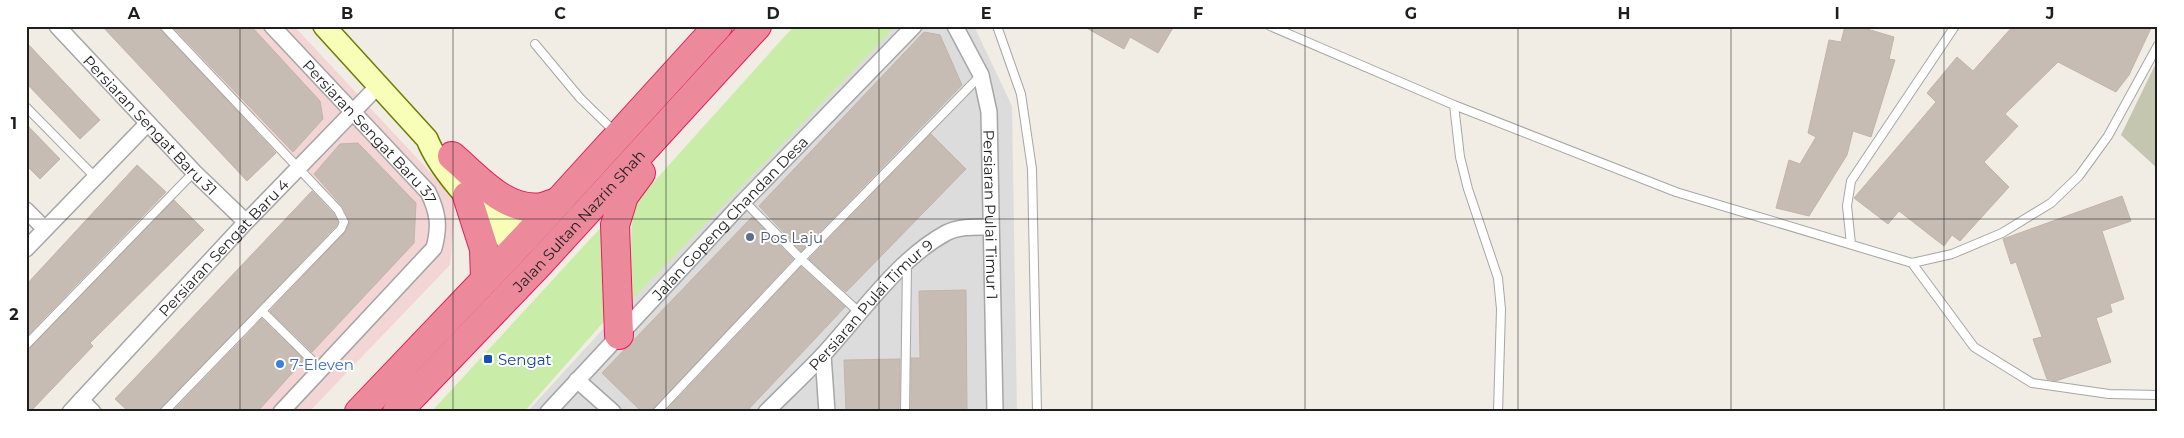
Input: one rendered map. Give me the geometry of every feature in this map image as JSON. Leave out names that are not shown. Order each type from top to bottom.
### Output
[{"type":"highway","name":"Jalan Sultan Nazrin Shah","points":[[359,412],[485,279],[523,245],[559,201],[718,26]]},
{"type":"highway","name":"Jalan Sultan Nazrin Shah","points":[[397,412],[539,264],[757,26]]},
{"type":"highway","points":[[391,412],[408,387],[510,275],[523,245],[552,232],[625,154],[668,124]]},
{"type":"highway","points":[[619,334],[614,244],[618,211],[624,196],[662,142],[668,124]]},
{"type":"highway","points":[[452,156],[502,199],[519,207],[541,207],[559,201]]},
{"type":"highway","points":[[467,196],[484,249],[485,279]]},
{"type":"street","name":"Persiaran Sengat Baru 31","points":[[57,26],[194,172],[246,222]]},
{"type":"street","name":"Persiaran Sengat Baru 37","points":[[272,26],[354,111],[428,192],[437,210],[438,231],[434,248],[321,369]]},
{"type":"street","points":[[324,26],[428,139],[433,153],[467,196],[523,245]]},
{"type":"street","name":"Jalan Gopeng Chandan Desa","points":[[548,412],[744,201],[914,26]]},
{"type":"street","name":"Persiaran Pulai Timur 1","points":[[955,26],[981,75],[989,112],[995,412]]},
{"type":"street","name":"Persiaran Sengat Baru 4","points":[[70,412],[246,222],[378,86]]},
{"type":"street","points":[[26,249],[148,123]]},
{"type":"street","points":[[428,139],[442,144],[523,245]]},
{"type":"street","points":[[26,210],[45,229]]},
{"type":"street","name":"Persiaran Pulai Timur 9","points":[[766,412],[823,355],[907,263],[947,232],[962,228],[991,227]]},
{"type":"street","points":[[823,355],[827,412]]},
{"type":"street","points":[[281,412],[321,369]]},
{"type":"street","points":[[577,380],[612,412]]},
{"type":"street","points":[[81,400],[93,412]]},
{"type":"lane","points":[[164,26],[338,210],[344,222],[341,229],[164,412]]},
{"type":"lane","points":[[997,26],[1021,94],[1032,169],[1037,412]]},
{"type":"lane","points":[[1270,26],[1454,105],[1676,192],[1912,263],[1952,254],[2002,233],[2051,203],[2078,176],[2108,136],[2158,44]]},
{"type":"lane","points":[[1850,244],[1847,206],[1851,181],[1955,26]]},
{"type":"lane","points":[[535,44],[580,98],[619,136]]},
{"type":"lane","points":[[656,412],[801,259],[981,75]]},
{"type":"lane","points":[[1454,105],[1460,157],[1468,189],[1498,278],[1501,309],[1498,412]]},
{"type":"lane","points":[[26,107],[95,177]]},
{"type":"lane","points":[[26,345],[194,172]]},
{"type":"lane","points":[[744,201],[801,259],[860,313]]},
{"type":"lane","points":[[905,412],[907,263]]},
{"type":"lane","points":[[1912,263],[1974,347],[2032,383],[2109,394],[2158,395]]},
{"type":"lane","points":[[262,311],[321,369]]},
{"type":"shaded area","points":[[167,26],[294,26],[456,200],[450,265],[309,412],[166,412],[347,220]]},
{"type":"shaded area","points":[[881,26],[974,26],[1012,106],[1017,412],[527,412]]},
{"type":"shaded area","points":[[2158,59],[2158,169],[2121,135]]},
{"type":"green space","points":[[794,26],[896,26],[628,304],[633,205]]},
{"type":"green space","points":[[605,223],[608,317],[524,412],[431,412]]},
{"type":"building","points":[[102,26],[158,26],[276,153],[247,181]]},
{"type":"building","points":[[172,26],[251,26],[320,101],[323,119],[293,152]]},
{"type":"building","points":[[1083,26],[1174,26],[1158,53],[1130,37],[1124,49]]},
{"type":"building","points":[[1845,26],[1857,26],[1894,37],[1889,59],[1895,60],[1871,137],[1853,131],[1847,155],[1809,216],[1776,208],[1789,160],[1800,164],[1816,137],[1808,133],[1829,40],[1841,42]]},
{"type":"building","points":[[2013,26],[2152,26],[2129,75],[2116,92],[2058,62],[2005,114],[2018,126],[1984,162],[2009,187],[1960,241],[1952,235],[1944,246],[1899,211],[1888,224],[1854,198],[1936,102],[1927,93],[1957,57],[1973,71]]},
{"type":"building","points":[[924,32],[940,35],[962,85],[801,251],[759,206]]},
{"type":"building","points":[[26,42],[100,120],[80,139],[26,83]]},
{"type":"building","points":[[26,124],[60,159],[40,179],[26,165]]},
{"type":"building","points":[[931,134],[966,169],[846,292],[809,259]]},
{"type":"building","points":[[358,143],[416,203],[414,243],[312,352],[270,311],[346,231],[350,221],[343,207],[314,174],[340,144]]},
{"type":"building","points":[[137,165],[166,192],[26,337],[26,285]]},
{"type":"building","points":[[312,191],[333,213],[338,222],[336,226],[158,412],[129,412],[115,399]]},
{"type":"building","points":[[2122,196],[2131,221],[2102,231],[2124,299],[2110,304],[2112,312],[2096,318],[2111,362],[2056,381],[2047,379],[2033,339],[2042,337],[2016,262],[2011,264],[2003,239]]},
{"type":"building","points":[[174,200],[204,230],[90,343],[93,346],[30,412],[26,412],[26,350]]},
{"type":"building","points":[[752,217],[793,259],[651,412],[642,412],[602,373]]},
{"type":"building","points":[[801,267],[845,307],[746,412],[665,412]]},
{"type":"building","points":[[966,290],[967,412],[911,412],[911,358],[920,358],[919,291]]},
{"type":"building","points":[[262,319],[304,360],[257,412],[172,412]]},
{"type":"building","points":[[900,359],[899,412],[846,412],[844,360]]},
{"type":"place","name":"Pos Laju","points":[[750,237]]},
{"type":"place","name":"Sengat","points":[[488,359]]},
{"type":"place","name":"7-Eleven","points":[[280,364]]}]
